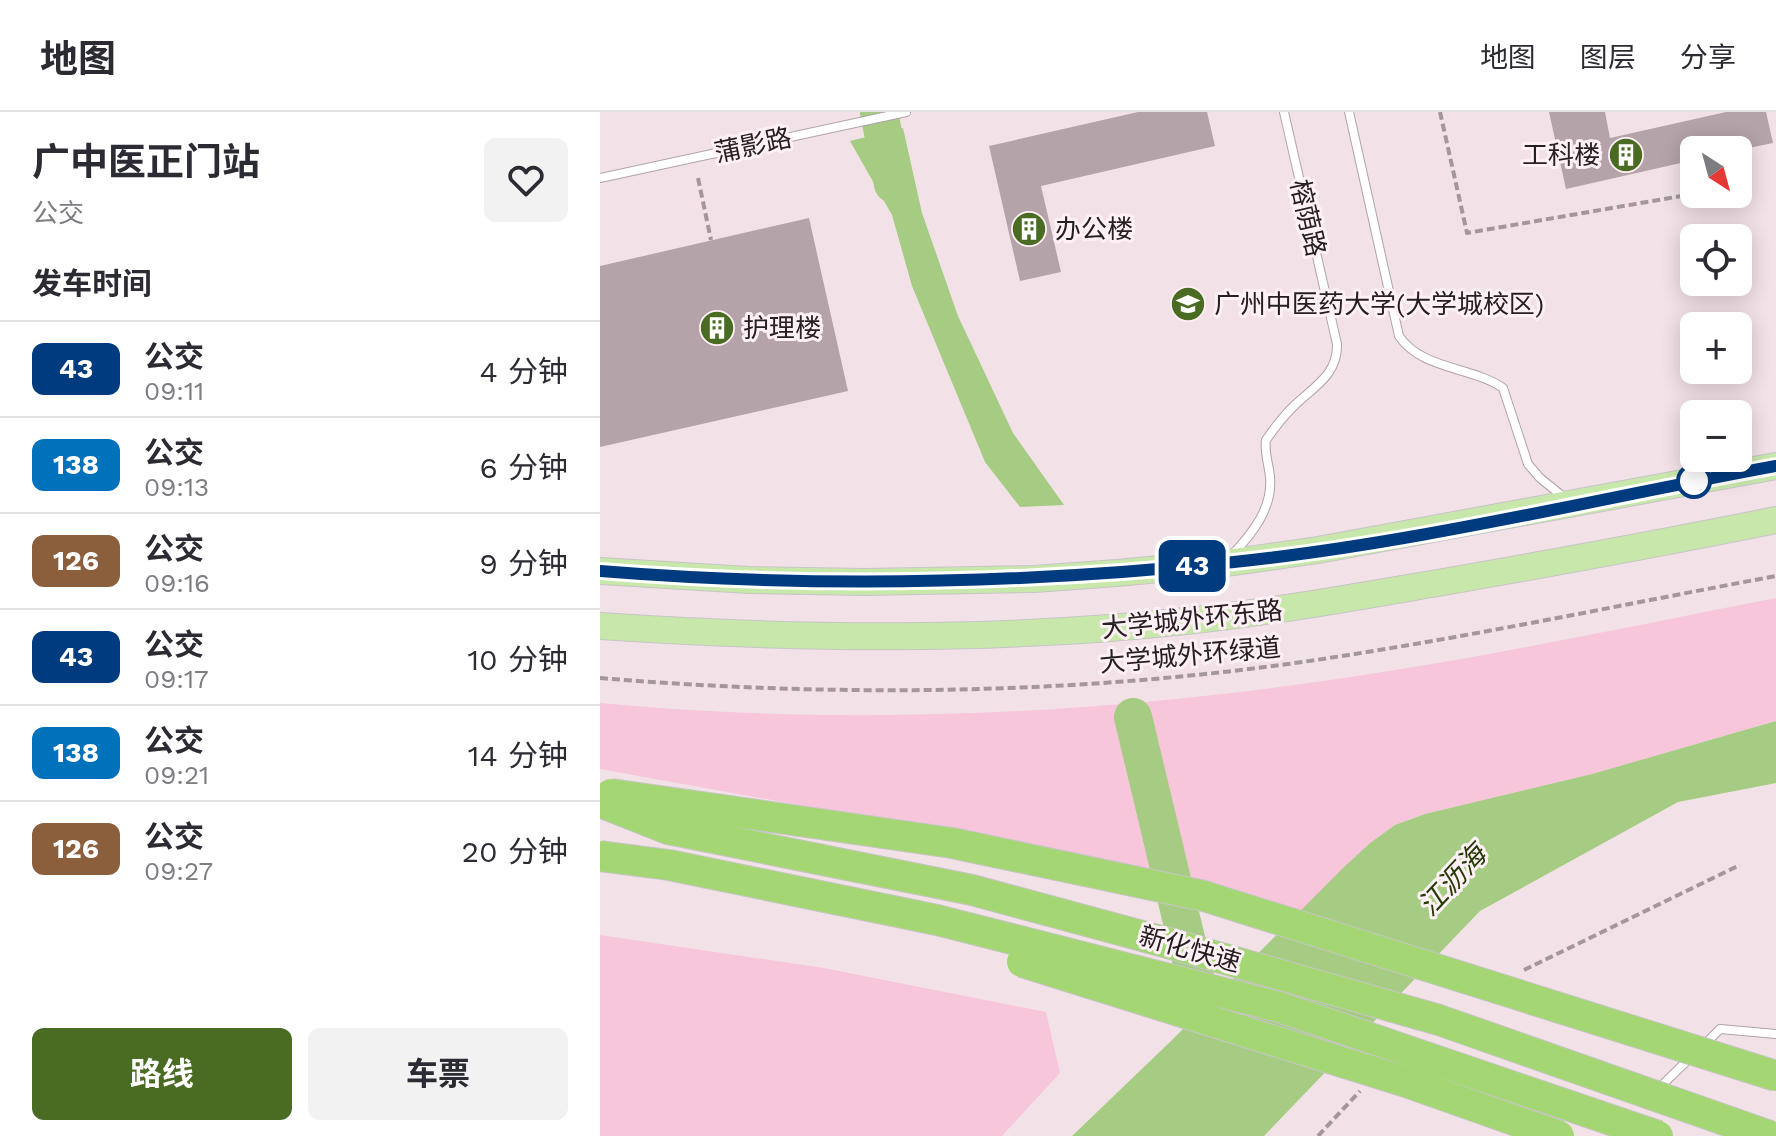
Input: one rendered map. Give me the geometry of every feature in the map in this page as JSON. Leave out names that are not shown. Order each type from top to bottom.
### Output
[{"type":"highway","points":[[600,792],[952,843],[1204,896],[1776,1076]]},
{"type":"highway","name":"新化快速","points":[[600,802],[668,829],[972,890],[1439,1020],[1770,1136]]},
{"type":"highway","points":[[600,859],[982,949],[1406,1082],[1559,1136]]},
{"type":"highway","name":"新化快速","points":[[600,859],[669,865],[937,920],[1279,1007],[1646,1130]]},
{"type":"main road","name":"大学城外环东路","points":[[600,571],[749,580],[906,582],[1034,579],[1222,563],[1400,537],[1776,466]]},
{"type":"main road","name":"大学城外环东路","points":[[600,626],[789,635],[1015,634],[1144,625],[1311,605],[1542,566],[1776,520]]},
{"type":"lane","name":"蒲影路","points":[[600,178],[906,112]]},
{"type":"lane","name":"榕荫路","points":[[1222,563],[1248,537],[1265,509],[1271,483],[1266,440],[1294,405],[1324,380],[1335,363],[1338,351],[1284,112]]},
{"type":"lane","points":[[1349,112],[1399,336],[1417,354],[1481,376],[1503,388],[1528,464],[1573,505]]},
{"type":"lane","points":[[1646,1100],[1720,1029],[1776,1034]]},
{"type":"lane","points":[[1634,1136],[1646,1130]]},
{"type":"path","points":[[1440,112],[1467,233],[1680,196]]},
{"type":"path","points":[[698,178],[711,240]]},
{"type":"path","name":"大学城外环绿道","points":[[600,678],[668,684],[840,690],[1040,686],[1169,677],[1287,664],[1412,645],[1776,576]]},
{"type":"shaded area","points":[[1776,598],[1776,721],[1592,774],[1425,814],[1395,825],[1370,843],[1286,926],[943,836],[810,807],[600,769],[600,703],[686,710],[860,715],[947,714],[1121,704],[1208,696],[1415,667]]},
{"type":"shaded area","points":[[600,935],[824,968],[1046,1012],[1060,1073],[1002,1136],[600,1136]]},
{"type":"water","points":[[903,128],[922,213],[958,316],[1013,433],[1064,505],[1020,507],[985,462],[912,286],[892,215],[850,141]]},
{"type":"water","name":"江沥海","points":[[1776,721],[1776,783],[1678,802],[1480,911],[1264,1136],[1072,1136],[1341,870],[1395,825],[1425,814],[1592,774]]},
{"type":"building","name":"办公楼","points":[[1138,112],[1207,112],[1215,146],[1041,186],[1061,272],[1020,281],[989,146]]},
{"type":"building","name":"工科楼","points":[[1549,112],[1605,112],[1610,138],[1726,112],[1766,112],[1773,143],[1752,147],[1752,136],[1680,136],[1680,163],[1566,189]]},
{"type":"building","name":"护理楼","points":[[809,218],[848,391],[600,447],[600,266]]},
{"type":"waterway","points":[[879,112],[893,184]]},
{"type":"waterway","points":[[1133,717],[1205,1018]]},
{"type":"bus line","name":"43","points":[[600,571],[749,580],[864,582],[1034,579],[1117,573],[1234,562],[1400,537],[1776,466]]},
{"type":"place","name":"工科楼","points":[[1626,155]]},
{"type":"place","name":"办公楼","points":[[1029,229]]},
{"type":"place","name":"广州中医药大学(大学城校区)","points":[[1188,304]]},
{"type":"place","name":"护理楼","points":[[717,328]]}]
